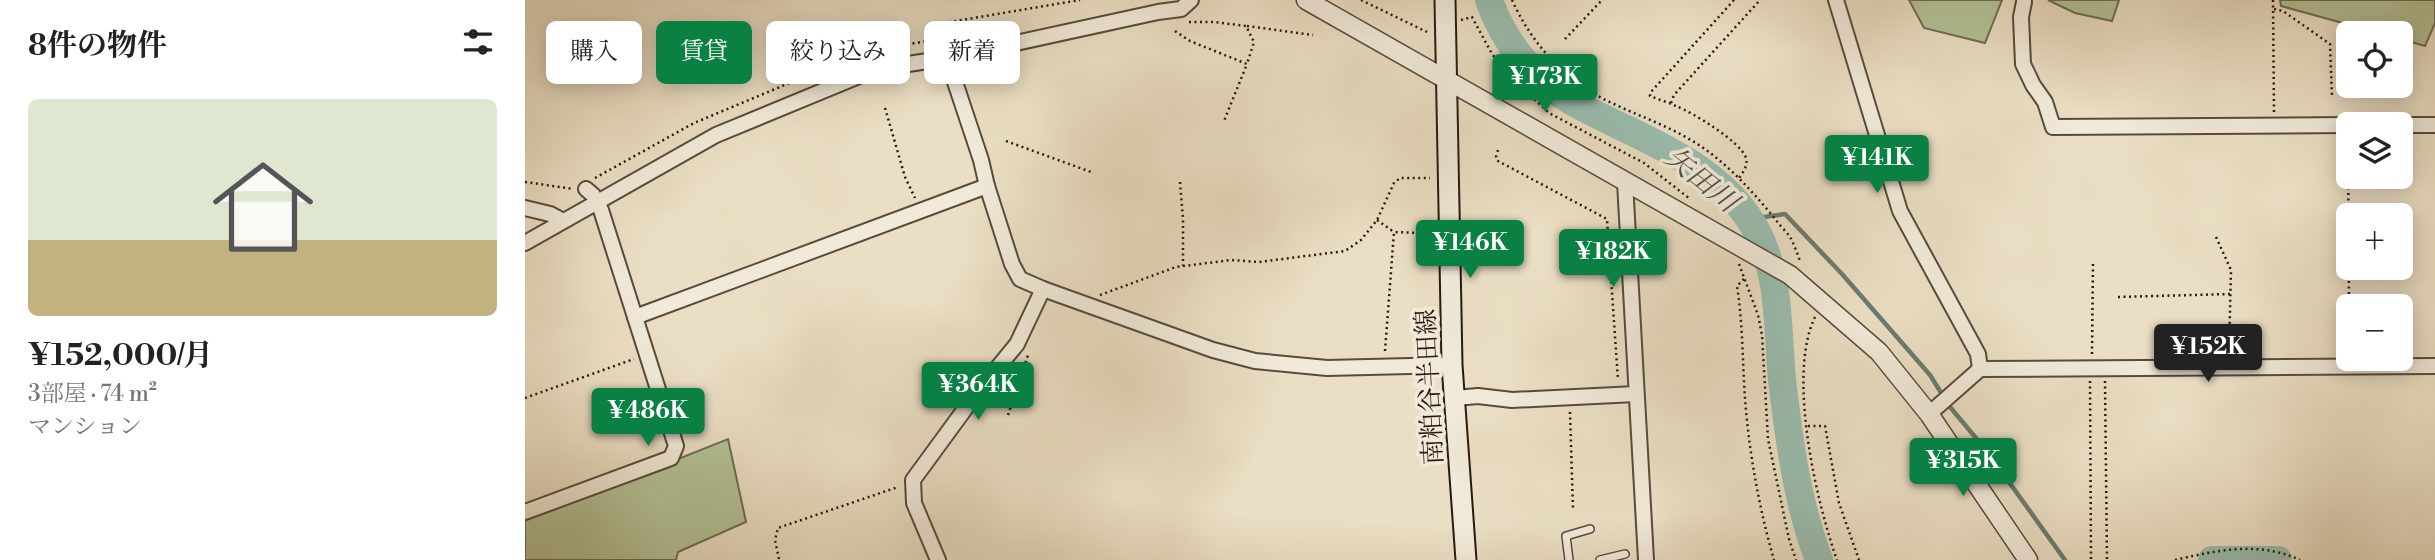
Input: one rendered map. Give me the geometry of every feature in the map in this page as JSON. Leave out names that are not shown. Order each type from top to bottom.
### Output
[{"type":"main road","name":"南粕谷半田線","points":[[1445,0],[1452,365],[1466,560]]},
{"type":"street","points":[[1020,42],[1181,9],[1191,0]]},
{"type":"street","points":[[1306,0],[1795,278],[1879,352],[1929,414],[2028,560]]},
{"type":"street","points":[[1836,0],[1900,211],[1978,354],[1980,369]]},
{"type":"street","points":[[2024,2],[2021,17],[2023,64],[2045,102],[2053,127],[2336,125]]},
{"type":"street","points":[[525,243],[716,135],[876,69],[924,62]]},
{"type":"street","points":[[956,84],[1011,264],[1020,279],[1213,350],[1255,361],[1327,368],[1452,365]]},
{"type":"street","points":[[2413,125],[2435,125]]},
{"type":"street","points":[[1625,182],[1646,560]]},
{"type":"street","points":[[635,317],[987,186]]},
{"type":"street","points":[[525,512],[671,458],[676,446],[597,203],[593,195],[586,190]]},
{"type":"street","points":[[525,208],[551,214],[563,221]]},
{"type":"street","points":[[938,560],[914,503],[913,480],[973,398],[1017,344],[1043,289]]},
{"type":"street","points":[[1929,414],[1980,369],[2435,366]]},
{"type":"street","points":[[1455,398],[1478,396],[1512,400],[1636,394]]},
{"type":"lane","points":[[1556,534],[1566,536],[1590,529]]},
{"type":"lane","points":[[1566,536],[1569,560]]},
{"type":"lane","points":[[1600,560],[1625,554]]},
{"type":"path","points":[[956,21],[1080,0]]},
{"type":"path","points":[[1361,0],[1426,31],[1445,45]]},
{"type":"path","points":[[1512,0],[1524,27],[1546,55],[1567,75],[1612,104],[1683,135],[1704,148],[1751,189],[1790,237],[1800,262],[1795,278]]},
{"type":"path","points":[[1565,39],[1602,0]]},
{"type":"path","points":[[1734,0],[1653,87],[1650,96],[1705,122],[1739,148],[1747,160],[1739,178]]},
{"type":"path","points":[[1671,104],[1674,96],[1760,0]]},
{"type":"path","points":[[2273,0],[2274,124]]},
{"type":"path","points":[[2273,9],[2283,11],[2330,44],[2332,97]]},
{"type":"path","points":[[1445,25],[1453,25],[1472,17],[1492,54],[1509,75],[1549,113],[1644,163],[1688,195],[1693,205],[1690,218]]},
{"type":"path","points":[[1188,22],[1214,22],[1313,35]]},
{"type":"path","points":[[1224,121],[1254,42],[1246,26]]},
{"type":"path","points":[[1175,31],[1190,41],[1247,64]]},
{"type":"path","points":[[885,108],[905,177],[920,210]]},
{"type":"path","points":[[1006,141],[1091,172]]},
{"type":"path","points":[[1498,150],[1498,161],[1607,219],[1618,394]]},
{"type":"path","points":[[1085,304],[1109,290],[1176,267],[1231,260],[1259,262],[1336,253],[1353,247],[1377,220],[1391,188],[1400,178],[1448,177]]},
{"type":"path","points":[[1180,182],[1183,267]]},
{"type":"path","points":[[2348,189],[2349,294]]},
{"type":"path","points":[[1377,220],[1394,232],[1419,233]]},
{"type":"path","points":[[1381,368],[1385,357],[1394,232]]},
{"type":"path","points":[[2215,237],[2231,270],[2229,367]]},
{"type":"path","points":[[1741,247],[1735,253],[1758,315],[1762,335],[1768,439],[1796,560]]},
{"type":"path","points":[[2093,263],[2093,351],[2098,368],[2107,560]]},
{"type":"path","points":[[1744,279],[1737,286],[1747,418],[1755,474],[1774,560]]},
{"type":"path","points":[[2118,297],[2230,294]]},
{"type":"path","points":[[1823,301],[1805,347],[1804,374],[1815,483],[1837,560]]},
{"type":"path","points":[[525,398],[647,354]]},
{"type":"path","points":[[2091,560],[2098,368]]},
{"type":"path","points":[[1569,398],[1573,510]]},
{"type":"path","points":[[1808,426],[1825,426],[1839,503],[1859,560]]},
{"type":"path","points":[[779,559],[775,540],[778,528],[913,480]]},
{"type":"path","points":[[2175,560],[2213,551],[2251,549],[2274,550],[2300,560]]},
{"type":"green space","points":[[1909,0],[2002,0],[1985,43],[1924,28]]},
{"type":"green space","points":[[2048,0],[2119,0],[2112,21],[2075,13]]},
{"type":"green space","points":[[2280,0],[2435,0],[2435,23],[2425,46],[2413,42],[2413,21],[2336,21],[2281,6]]},
{"type":"green space","points":[[728,439],[746,522],[678,552],[676,560],[525,560],[525,520]]},
{"type":"waterway","name":"矢田川","points":[[1489,0],[1511,44],[1544,82],[1571,101],[1691,164],[1733,198],[1750,220],[1760,238],[1772,277],[1791,448],[1799,493],[1819,560]]},
{"type":"waterway","points":[[1749,219],[1785,214],[1842,274],[1930,375],[1950,407],[1986,450],[2065,560]]},
{"type":"waterway","points":[[2212,560],[2278,560]]}]
